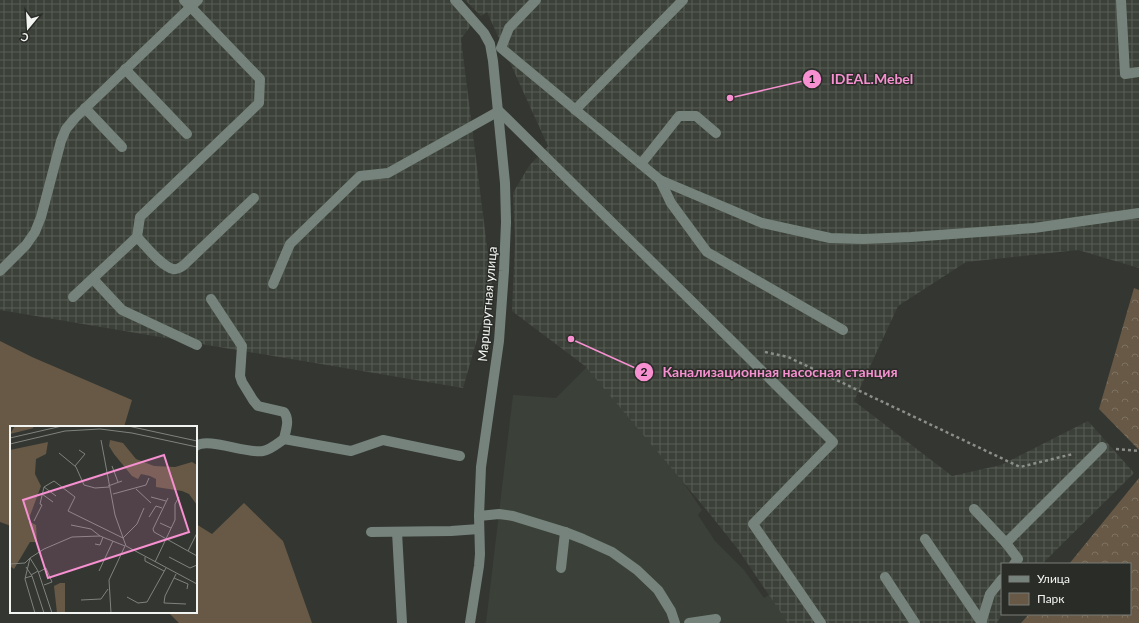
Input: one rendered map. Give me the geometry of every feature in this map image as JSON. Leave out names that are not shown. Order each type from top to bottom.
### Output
[{"type":"street","name":"Маршрутная улица","points":[[455,0],[484,32],[496,49],[505,183],[506,222],[499,341],[481,467],[479,566],[470,623]]},
{"type":"street","points":[[536,0],[508,28],[496,49],[575,110],[660,180],[762,223],[830,238],[863,239],[1034,228],[1139,213]]},
{"type":"street","points":[[575,110],[683,0]]},
{"type":"street","points":[[1121,0],[1125,74],[1139,72]]},
{"type":"street","points":[[0,270],[26,245],[35,232],[41,217],[61,141],[66,128],[191,2],[260,79],[259,103],[140,217],[137,237],[73,298]]},
{"type":"street","points":[[125,69],[187,134]]},
{"type":"street","points":[[85,108],[122,146]]},
{"type":"street","points":[[273,284],[290,244],[360,176],[388,173],[499,111],[833,442],[752,524],[821,623]]},
{"type":"street","points":[[641,164],[679,116],[696,116],[716,133]]},
{"type":"street","points":[[660,180],[671,203],[707,252],[843,330]]},
{"type":"street","points":[[137,237],[163,264],[172,269],[178,269],[254,198]]},
{"type":"street","points":[[93,279],[122,310],[197,345]]},
{"type":"street","points":[[211,300],[242,346],[240,376],[252,400],[258,406],[284,412],[287,417],[284,439]]},
{"type":"street","points":[[197,445],[209,443],[253,451],[263,451],[284,439],[351,451],[382,440],[460,456]]},
{"type":"street","points":[[1006,543],[1102,447]]},
{"type":"street","points":[[974,509],[1018,558],[1015,563]]},
{"type":"street","points":[[479,516],[499,514],[513,516],[565,532],[612,552],[637,570],[658,590],[671,611],[675,623]]},
{"type":"street","points":[[371,532],[451,532],[479,529]]},
{"type":"street","points":[[397,532],[402,623]]},
{"type":"street","points":[[561,568],[565,532]]},
{"type":"street","points":[[925,539],[982,623]]},
{"type":"street","points":[[885,577],[915,623]]},
{"type":"street","points":[[982,623],[990,594],[1001,580]]},
{"type":"street","points":[[689,623],[716,619]]},
{"type":"path","points":[[788,357],[1020,467],[1102,447],[1139,451]]},
{"type":"shaded area","points":[[0,0],[449,0],[472,24],[461,39],[492,287],[463,388],[0,310]]},
{"type":"shaded area","points":[[465,0],[1139,0],[1139,268],[1078,250],[966,262],[898,306],[854,401],[952,476],[1001,465],[1088,421],[1134,473],[1043,563],[1001,563],[1001,615],[997,623],[788,623],[737,548],[585,366],[512,311],[515,241],[513,193],[529,166],[548,146],[487,12],[481,16]]},
{"type":"shaded area","points":[[594,360],[618,387],[702,510],[698,515],[715,541],[744,570],[764,598],[781,587],[808,623],[486,623],[513,395],[556,398]]},
{"type":"green space","points":[[1134,288],[1139,290],[1139,450],[1099,409]]},
{"type":"green space","points":[[0,341],[32,357],[132,400],[124,426],[10,426],[10,526],[0,522]]},
{"type":"green space","points":[[1139,478],[1139,623],[1021,623],[1028,615],[1131,615],[1131,563],[1070,563]]},
{"type":"green space","points":[[244,503],[283,541],[312,623],[179,623],[169,613],[197,613],[197,525],[212,534]]},
{"type":"place","name":"IDEAL.Mebel","points":[[730,98]]},
{"type":"place","name":"Канализационная насосная станция","points":[[571,339]]}]
